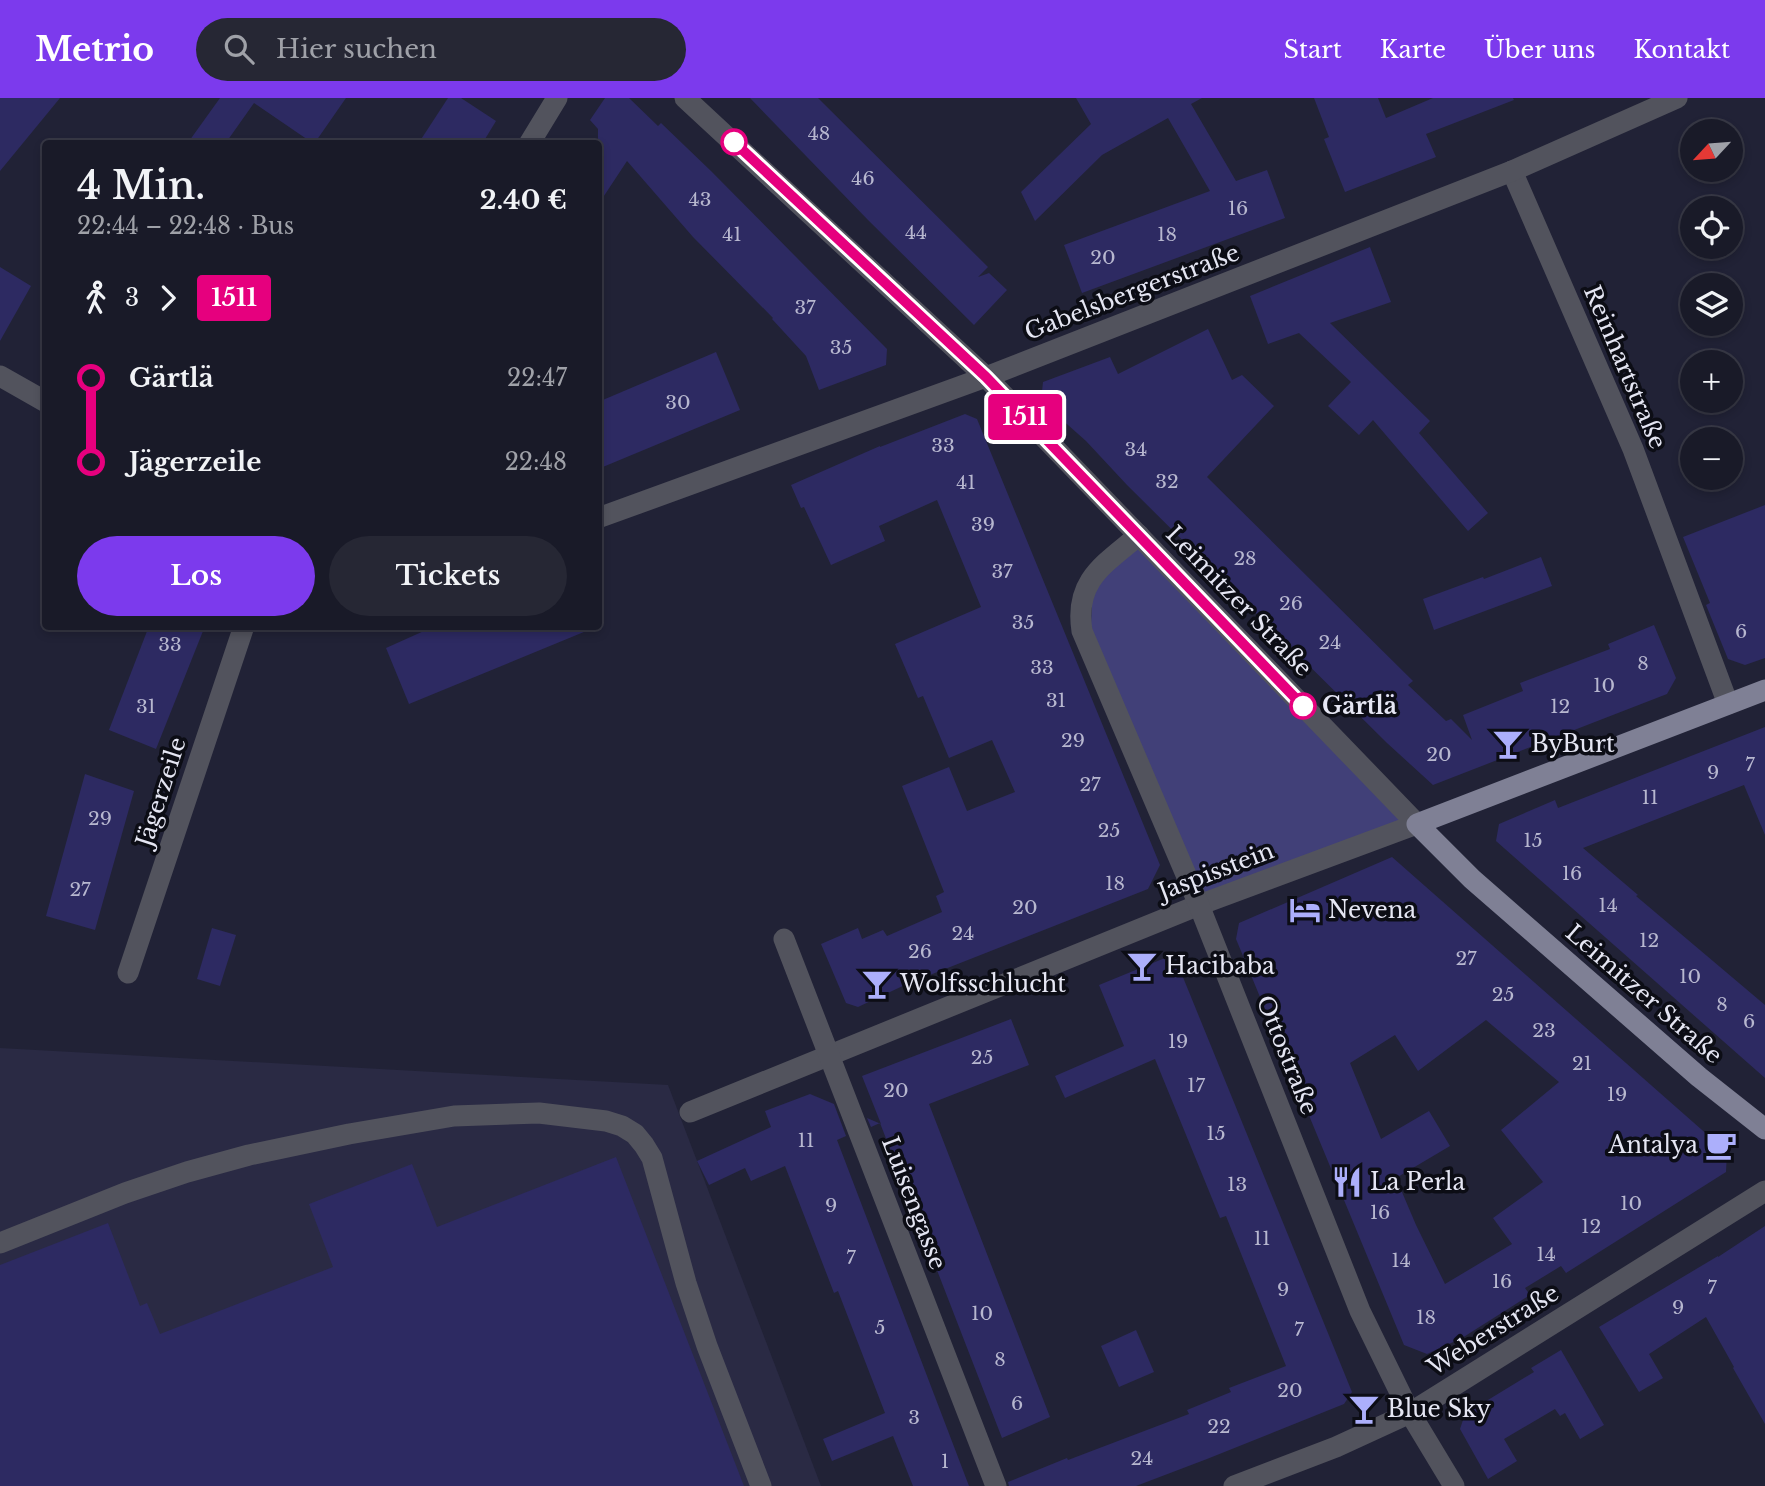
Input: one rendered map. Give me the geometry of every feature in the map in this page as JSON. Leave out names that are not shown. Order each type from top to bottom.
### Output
[{"type":"main road","name":"Jaspisstein","points":[[1417,824],[1765,690]]},
{"type":"main road","name":"Leimitzer Straße","points":[[1417,824],[1472,879],[1699,1077],[1765,1129]]},
{"type":"street","points":[[531,140],[557,98]]},
{"type":"street","name":"Leimitzer Straße","points":[[685,98],[986,377],[1417,824]]},
{"type":"street","name":"Gabelsbergerstraße","points":[[602,517],[986,377],[1512,171],[1677,98]]},
{"type":"street","name":"Reinhartstraße","points":[[1512,171],[1633,449],[1728,704]]},
{"type":"street","points":[[0,376],[42,399]]},
{"type":"street","name":"Ottostraße","points":[[1139,535],[1105,564],[1086,588],[1080,615],[1082,631],[1199,905],[1360,1311],[1410,1413],[1454,1486]]},
{"type":"street","name":"Jägerzeile","points":[[128,974],[243,630]]},
{"type":"street","name":"Jaspisstein","points":[[690,1112],[1199,905],[1417,824]]},
{"type":"street","name":"Luisengasse","points":[[784,939],[996,1486]]},
{"type":"street","points":[[0,1243],[187,1172],[249,1155],[349,1134],[454,1116],[539,1114],[606,1121],[622,1126],[635,1134],[652,1158],[686,1283],[707,1346],[761,1486]]},
{"type":"street","name":"Weberstraße","points":[[1234,1486],[1336,1447],[1410,1413],[1765,1191]]},
{"type":"shaded area","points":[[1138,540],[1415,819],[1201,901],[1090,647],[1092,600],[1107,566]]},
{"type":"shaded area","points":[[0,1048],[668,1085],[821,1486],[0,1486]]},
{"type":"building","points":[[0,98],[60,98],[0,171]]},
{"type":"building","points":[[220,98],[346,98],[317,140],[308,140],[254,103],[228,140],[190,140]]},
{"type":"building","points":[[448,98],[461,98],[496,121],[484,140],[421,140]]},
{"type":"building","points":[[605,98],[629,98],[658,126],[661,123],[887,349],[886,365],[819,390],[806,356],[773,318],[693,237],[627,161],[602,199],[602,140],[598,140],[598,129],[590,120]]},
{"type":"building","points":[[750,98],[818,98],[988,267],[978,277],[989,273],[1007,290],[974,325]]},
{"type":"building","points":[[1076,98],[1202,98],[1191,104],[1236,181],[1267,170],[1285,218],[1082,293],[1064,245],[1210,191],[1168,118],[1102,155],[1035,221],[1021,192],[1091,124]]},
{"type":"building","points":[[1314,98],[1378,98],[1386,118],[1433,98],[1514,100],[1426,134],[1436,157],[1345,192],[1324,139],[1329,137]]},
{"type":"building","points":[[1370,247],[1391,302],[1330,323],[1430,421],[1419,433],[1488,513],[1468,531],[1373,420],[1359,435],[1328,406],[1351,382],[1299,333],[1268,344],[1250,296]]},
{"type":"building","points":[[0,267],[31,286],[0,341]]},
{"type":"building","points":[[1208,329],[1232,380],[1242,375],[1274,406],[1207,477],[1413,681],[1408,685],[1446,721],[1451,719],[1472,740],[1463,715],[1523,691],[1520,683],[1610,649],[1608,644],[1654,625],[1676,678],[1667,694],[1433,785],[1387,743],[1086,441],[1041,401],[1043,382],[1110,357],[1118,374]]},
{"type":"building","points":[[716,352],[740,410],[602,467],[602,400]]},
{"type":"building","points":[[965,414],[977,419],[1160,865],[1148,889],[907,984],[858,1007],[846,1003],[821,944],[858,928],[862,939],[883,930],[887,936],[942,912],[936,896],[944,892],[902,786],[949,767],[967,811],[1015,792],[992,740],[949,758],[923,696],[918,698],[895,644],[981,607],[937,500],[879,526],[885,541],[831,565],[791,485],[880,446]]},
{"type":"building","points":[[1765,505],[1765,658],[1745,665],[1728,659],[1706,605],[1710,603],[1683,537]]},
{"type":"building","points":[[1541,557],[1552,586],[1434,630],[1423,599]]},
{"type":"building","points":[[147,630],[203,630],[156,749],[109,730]]},
{"type":"building","points":[[426,630],[589,630],[409,704],[386,648]]},
{"type":"building","points":[[1765,727],[1765,835],[1744,785],[1583,848],[1765,1005],[1765,1078],[1496,841],[1499,824],[1555,800],[1558,808]]},
{"type":"building","points":[[85,774],[134,791],[95,930],[46,916]]},
{"type":"building","points":[[1392,857],[1727,1152],[1726,1172],[1566,1273],[1561,1266],[1525,1288],[1530,1295],[1462,1338],[1427,1354],[1404,1345],[1236,939],[1239,923]],"holes":[[[1486,1020],[1559,1082],[1501,1130],[1543,1182],[1493,1218],[1512,1244],[1445,1284],[1396,1178],[1450,1146],[1429,1111],[1381,1139],[1350,1063],[1395,1035],[1418,1071]]]},
{"type":"building","points":[[212,928],[236,935],[220,986],[197,979]]},
{"type":"building","points":[[1165,958],[1178,965],[1352,1392],[1344,1404],[1136,1486],[1009,1486],[1008,1482],[1067,1458],[1068,1460],[1189,1414],[1187,1410],[1231,1392],[1229,1388],[1286,1366],[1226,1216],[1220,1218],[1155,1059],[1065,1098],[1055,1076],[1124,1046],[1099,985]]},
{"type":"building","points":[[1011,1019],[1029,1065],[929,1104],[1050,1417],[1002,1438],[862,1076]]},
{"type":"building","points":[[810,1094],[834,1104],[846,1136],[837,1140],[969,1486],[913,1486],[893,1436],[832,1461],[823,1439],[885,1413],[838,1291],[834,1293],[785,1166],[751,1181],[745,1168],[709,1185],[697,1161],[771,1127],[765,1111]]},
{"type":"building","points":[[867,1118],[879,1123],[871,1127]]},
{"type":"building","points":[[616,1157],[744,1486],[0,1486],[0,1265],[108,1223],[140,1306],[147,1303],[160,1334],[333,1267],[309,1204],[412,1164],[437,1227]]},
{"type":"building","points":[[1765,1226],[1765,1424],[1706,1317],[1649,1354],[1663,1378],[1639,1392],[1599,1327]]},
{"type":"building","points":[[1136,1330],[1154,1372],[1119,1387],[1101,1346]]},
{"type":"building","points":[[1561,1350],[1604,1425],[1580,1439],[1565,1413],[1560,1416],[1555,1409],[1504,1439],[1517,1461],[1488,1479],[1460,1429],[1465,1414],[1534,1372],[1531,1368]]},
{"type":"bus line","name":"1511","points":[[734,142],[986,377],[1303,706]]},
{"type":"place","name":"Gärtlä","points":[[1303,706]]},
{"type":"place","name":"ByBurt","points":[[1508,744]]},
{"type":"place","name":"Nevena","points":[[1305,910]]},
{"type":"place","name":"Hacibaba","points":[[1142,966]]},
{"type":"place","name":"Wolfsschlucht","points":[[877,984]]},
{"type":"place","name":"Antalya","points":[[1721,1145]]},
{"type":"place","name":"La Perla","points":[[1347,1182]]},
{"type":"place","name":"Blue Sky","points":[[1364,1409]]}]
